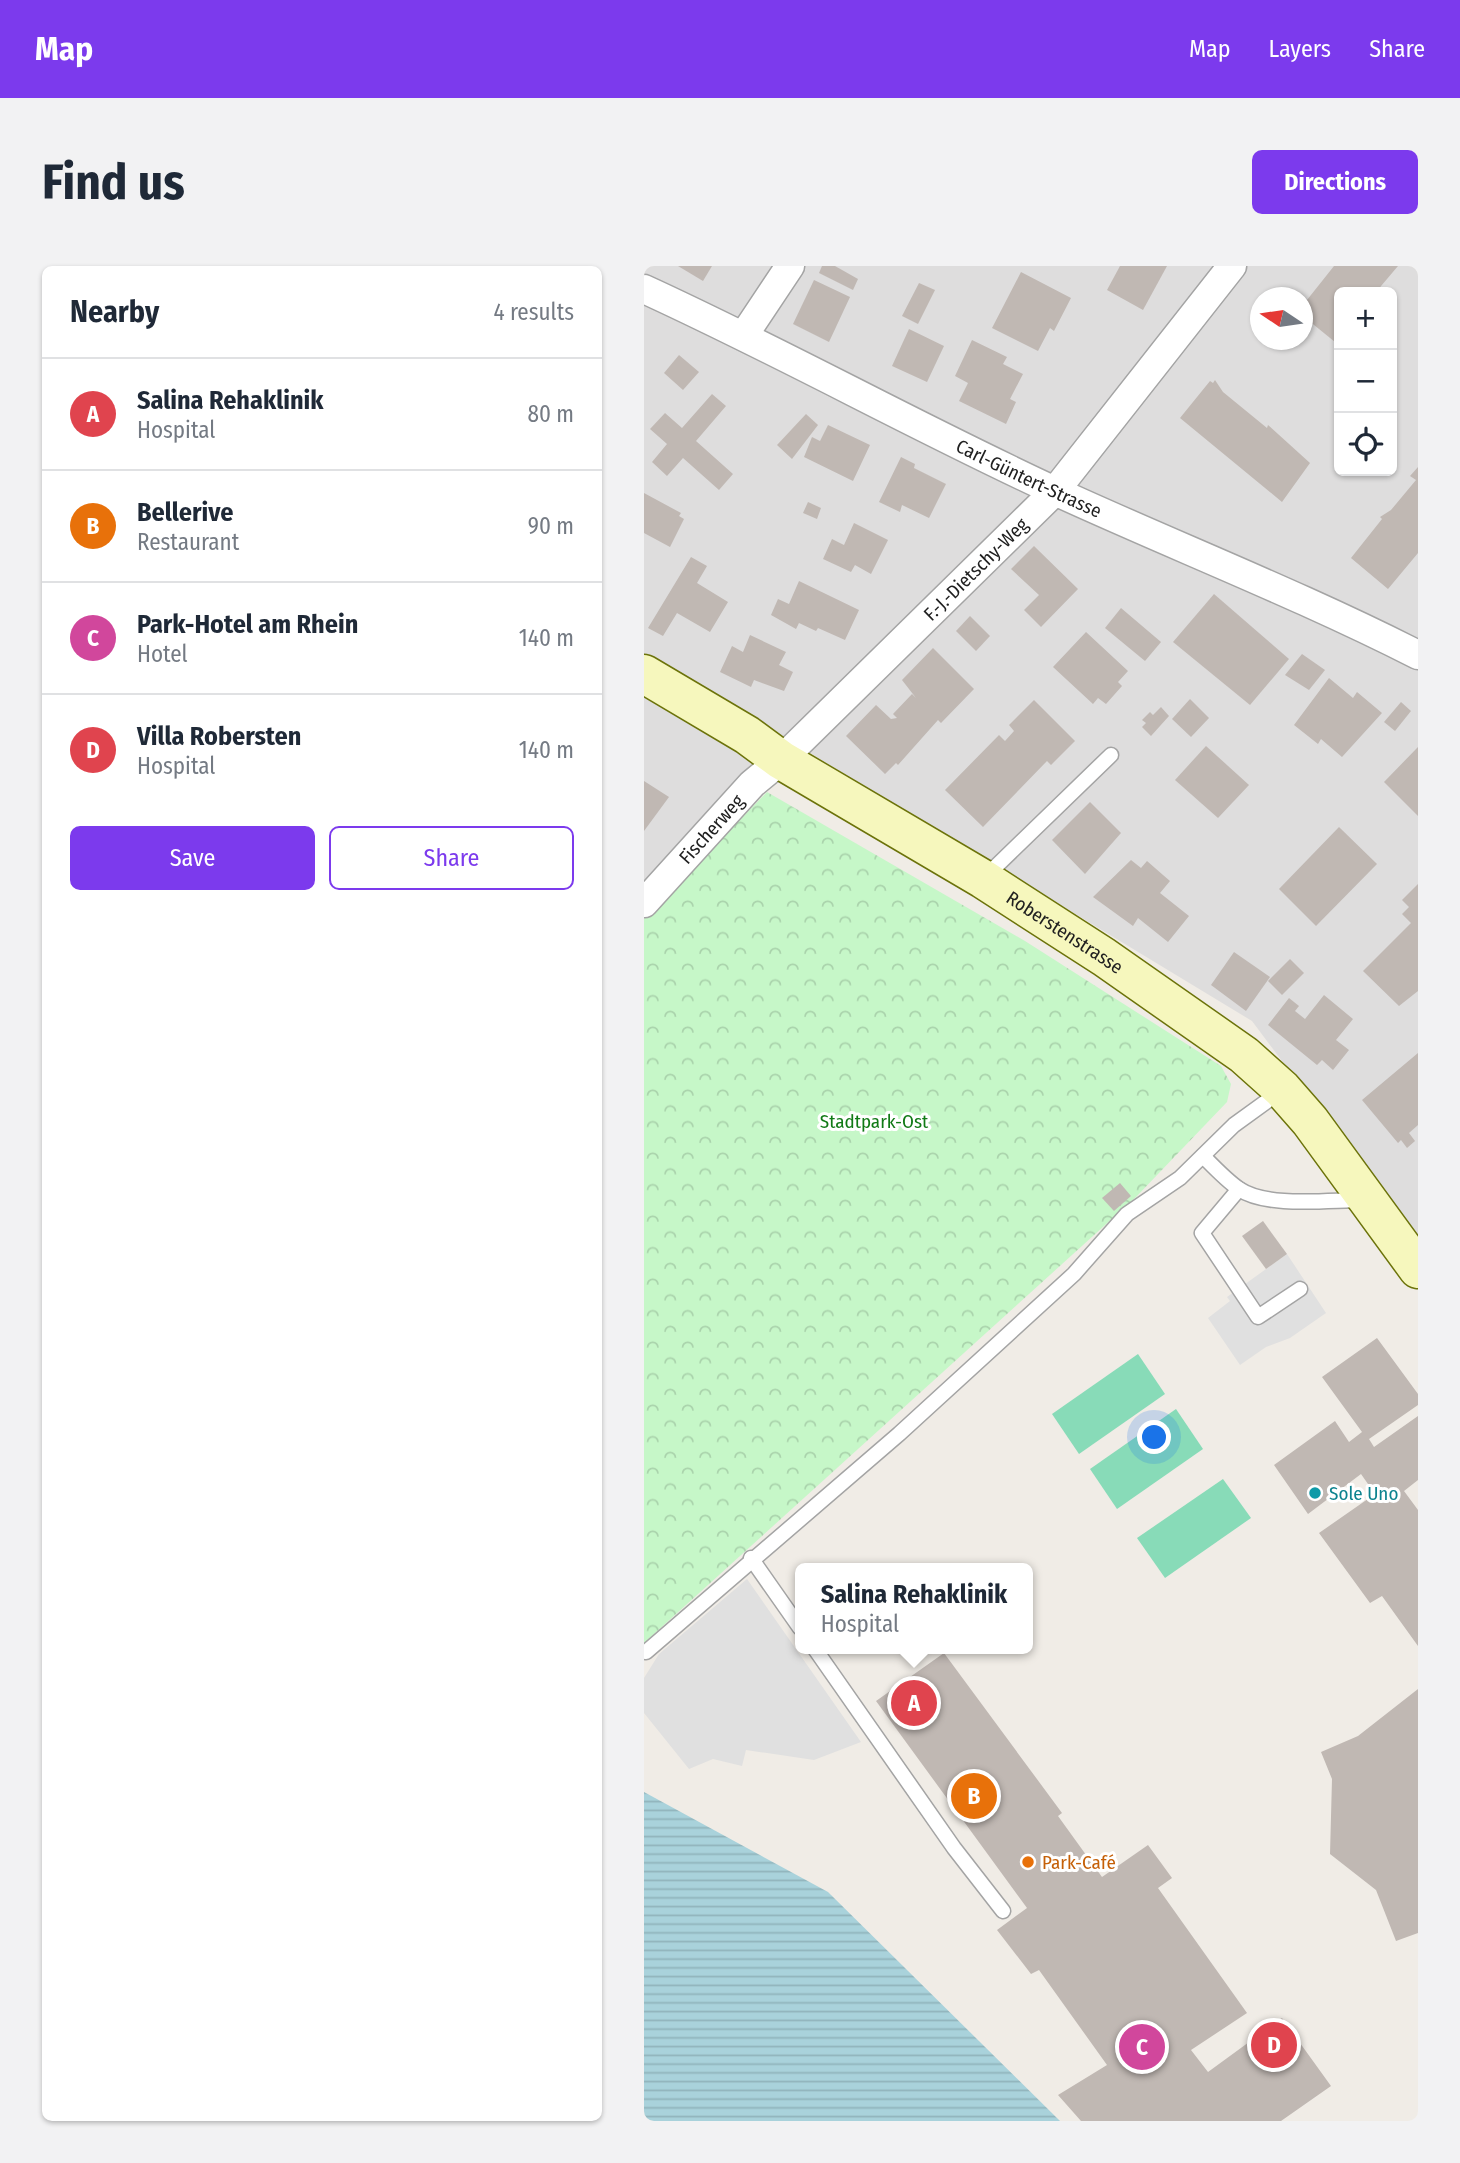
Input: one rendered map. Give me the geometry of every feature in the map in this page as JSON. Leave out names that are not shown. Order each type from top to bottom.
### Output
[{"type":"street","points":[[744,335],[790,266]]},
{"type":"street","name":"F.-J.-Dietschy-Weg","points":[[781,760],[1055,491],[1232,266]]},
{"type":"street","name":"Carl-Güntert-Strasse","points":[[644,289],[744,335],[1055,491],[1355,623],[1418,655]]},
{"type":"street","name":"Roberstenstrasse","points":[[644,674],[747,735],[781,760],[983,879],[1104,957],[1244,1055],[1282,1089],[1418,1269]]},
{"type":"street","name":"Fischerweg","points":[[644,903],[752,784],[781,760]]},
{"type":"lane","points":[[983,879],[1111,755]]},
{"type":"lane","points":[[646,1652],[751,1558],[899,1434],[1074,1275],[1127,1214],[1180,1178],[1234,1125],[1282,1089]]},
{"type":"lane","points":[[1203,1156],[1239,1189],[1273,1200],[1368,1200]]},
{"type":"lane","points":[[1239,1189],[1202,1233],[1258,1317],[1300,1289]]},
{"type":"lane","points":[[751,1558],[795,1621]]},
{"type":"lane","points":[[818,1654],[954,1848],[1003,1912]]},
{"type":"shaded area","points":[[644,266],[1418,266],[1418,1243],[1252,1021],[787,739],[644,884]]},
{"type":"shaded area","points":[[1287,1254],[1326,1313],[1290,1338],[1266,1347],[1240,1365],[1208,1318],[1230,1301],[1227,1297]]},
{"type":"shaded area","points":[[747,1579],[795,1648],[795,1654],[799,1654],[861,1742],[814,1760],[746,1750],[742,1766],[713,1759],[689,1769],[644,1713],[644,1678],[659,1654]]},
{"type":"green space","name":"Stadtpark-Ost","points":[[767,792],[1025,941],[1221,1066],[1231,1084],[1227,1102],[1136,1197],[644,1643],[644,919]]},
{"type":"green space","points":[[1138,1354],[1165,1394],[1079,1454],[1052,1414]]},
{"type":"green space","points":[[1176,1409],[1203,1449],[1117,1509],[1090,1469]]},
{"type":"green space","points":[[1223,1479],[1251,1518],[1165,1578],[1137,1538]]},
{"type":"water","points":[[644,1792],[828,1892],[1060,2121],[644,2121]]},
{"type":"building","points":[[678,266],[712,266],[703,281]]},
{"type":"building","points":[[822,266],[835,266],[858,279],[853,290],[819,273]]},
{"type":"building","points":[[1120,266],[1167,266],[1143,310],[1107,290]]},
{"type":"building","points":[[1334,266],[1398,266],[1380,287],[1334,287],[1334,341],[1313,324],[1313,292]]},
{"type":"building","points":[[1021,272],[1071,298],[1054,331],[1050,328],[1038,351],[992,328]]},
{"type":"building","points":[[814,280],[850,297],[829,342],[793,324]]},
{"type":"building","points":[[919,283],[935,290],[918,324],[902,316]]},
{"type":"building","points":[[909,329],[944,346],[927,382],[892,366]]},
{"type":"building","points":[[972,340],[1007,357],[1003,364],[1023,374],[1010,399],[1016,402],[1006,424],[959,401],[968,383],[955,376]]},
{"type":"building","points":[[679,355],[699,372],[683,390],[664,373]]},
{"type":"building","points":[[1215,380],[1223,392],[1267,428],[1268,425],[1310,463],[1282,502],[1180,418],[1210,381],[1213,383]]},
{"type":"building","points":[[712,394],[726,406],[696,441],[733,474],[719,490],[683,458],[667,476],[652,462],[667,444],[650,429],[665,413],[682,428]]},
{"type":"building","points":[[806,414],[818,425],[792,459],[777,445]]},
{"type":"building","points":[[828,425],[870,445],[853,481],[804,457],[812,437],[820,441]]},
{"type":"building","points":[[901,457],[915,464],[914,468],[946,484],[929,518],[902,505],[900,512],[879,502]]},
{"type":"building","points":[[1418,467],[1418,553],[1388,589],[1351,558],[1382,519],[1380,517],[1391,510],[1416,480],[1410,476]]},
{"type":"building","points":[[644,493],[681,513],[679,516],[684,519],[670,547],[644,533]]},
{"type":"building","points":[[808,502],[821,508],[817,519],[803,513]]},
{"type":"building","points":[[854,523],[888,540],[871,574],[855,565],[851,572],[823,559],[832,539],[844,545]]},
{"type":"building","points":[[1034,546],[1078,589],[1041,627],[1024,610],[1039,595],[1011,569]]},
{"type":"building","points":[[691,557],[707,566],[697,583],[728,602],[710,632],[677,613],[663,636],[648,628]]},
{"type":"building","points":[[799,581],[859,610],[845,640],[799,623],[796,629],[771,615],[778,599],[789,604]]},
{"type":"building","points":[[1214,594],[1289,659],[1250,705],[1173,642]]},
{"type":"building","points":[[1121,608],[1161,642],[1145,661],[1105,628]]},
{"type":"building","points":[[970,616],[990,636],[976,651],[956,631]]},
{"type":"building","points":[[1086,632],[1128,671],[1118,682],[1122,686],[1106,704],[1098,698],[1093,704],[1053,667]]},
{"type":"building","points":[[750,635],[786,652],[779,665],[793,672],[784,691],[754,680],[751,687],[720,672],[732,646],[743,652]]},
{"type":"building","points":[[933,648],[974,689],[941,723],[938,720],[898,765],[896,763],[885,774],[846,736],[876,705],[891,719],[897,718],[893,714],[912,694],[916,698],[902,680]]},
{"type":"building","points":[[1302,654],[1325,670],[1309,690],[1285,675]]},
{"type":"building","points":[[1329,678],[1353,698],[1357,692],[1382,713],[1342,757],[1321,739],[1318,744],[1294,725]]},
{"type":"building","points":[[1190,699],[1209,718],[1191,737],[1172,719]]},
{"type":"building","points":[[1034,700],[1075,741],[1051,765],[1047,761],[983,827],[945,790],[999,735],[1005,741],[1014,731],[1009,725]]},
{"type":"building","points":[[1401,702],[1411,711],[1395,731],[1384,722]]},
{"type":"building","points":[[1161,707],[1169,716],[1151,736],[1142,727],[1146,723],[1142,720]]},
{"type":"building","points":[[1206,746],[1249,785],[1218,818],[1175,780]]},
{"type":"building","points":[[1418,747],[1418,816],[1384,782]]},
{"type":"building","points":[[644,781],[669,797],[644,831]]},
{"type":"building","points":[[1090,802],[1121,833],[1085,874],[1052,840]]},
{"type":"building","points":[[1339,827],[1377,864],[1316,926],[1279,889]]},
{"type":"building","points":[[1131,860],[1141,868],[1147,861],[1170,881],[1160,893],[1189,916],[1168,942],[1138,918],[1133,926],[1093,897]]},
{"type":"building","points":[[1418,884],[1418,991],[1399,1006],[1363,971],[1411,923],[1402,914],[1409,907],[1402,900]]},
{"type":"building","points":[[1234,952],[1270,977],[1246,1011],[1211,985]]},
{"type":"building","points":[[1290,959],[1304,973],[1282,995],[1268,981]]},
{"type":"building","points":[[1324,995],[1353,1019],[1336,1040],[1349,1050],[1333,1070],[1322,1060],[1317,1065],[1268,1025],[1289,998],[1299,1006],[1295,1011],[1305,1019]]},
{"type":"building","points":[[1418,1053],[1418,1125],[1409,1133],[1415,1141],[1407,1148],[1401,1140],[1398,1143],[1362,1100]]},
{"type":"building","points":[[1120,1183],[1131,1196],[1114,1211],[1102,1198]]},
{"type":"building","points":[[1263,1221],[1287,1254],[1266,1269],[1242,1236]]},
{"type":"building","name":"Sole Uno","points":[[1377,1338],[1418,1394],[1418,1405],[1369,1439],[1374,1447],[1418,1416],[1418,1480],[1404,1491],[1418,1510],[1418,1646],[1382,1596],[1370,1603],[1319,1533],[1375,1494],[1361,1474],[1308,1514],[1274,1465],[1335,1421],[1349,1442],[1362,1432],[1322,1377]]},
{"type":"building","points":[[945,1654],[1062,1813],[1058,1816],[1102,1877],[1148,1845],[1172,1878],[1158,1888],[1247,2013],[1191,2050],[1208,2072],[1282,2018],[1331,2086],[1281,2121],[1081,2121],[1058,2095],[1107,2065],[1039,1970],[1031,1974],[997,1930],[1027,1908],[876,1701]]},
{"type":"building","points":[[1418,1689],[1418,1933],[1396,1941],[1376,1890],[1330,1854],[1332,1779],[1321,1752],[1358,1736]]},
{"type":"place","name":"Sole Uno","points":[[1315,1493]]},
{"type":"place","name":"Salina Rehaklinik","points":[[914,1703]]},
{"type":"place","name":"Bellerive","points":[[974,1796]]},
{"type":"place","name":"Park-Café","points":[[1028,1862]]},
{"type":"place","name":"Villa Robersten","points":[[1274,2045]]},
{"type":"place","name":"Park-Hotel am Rhein","points":[[1142,2047]]}]
